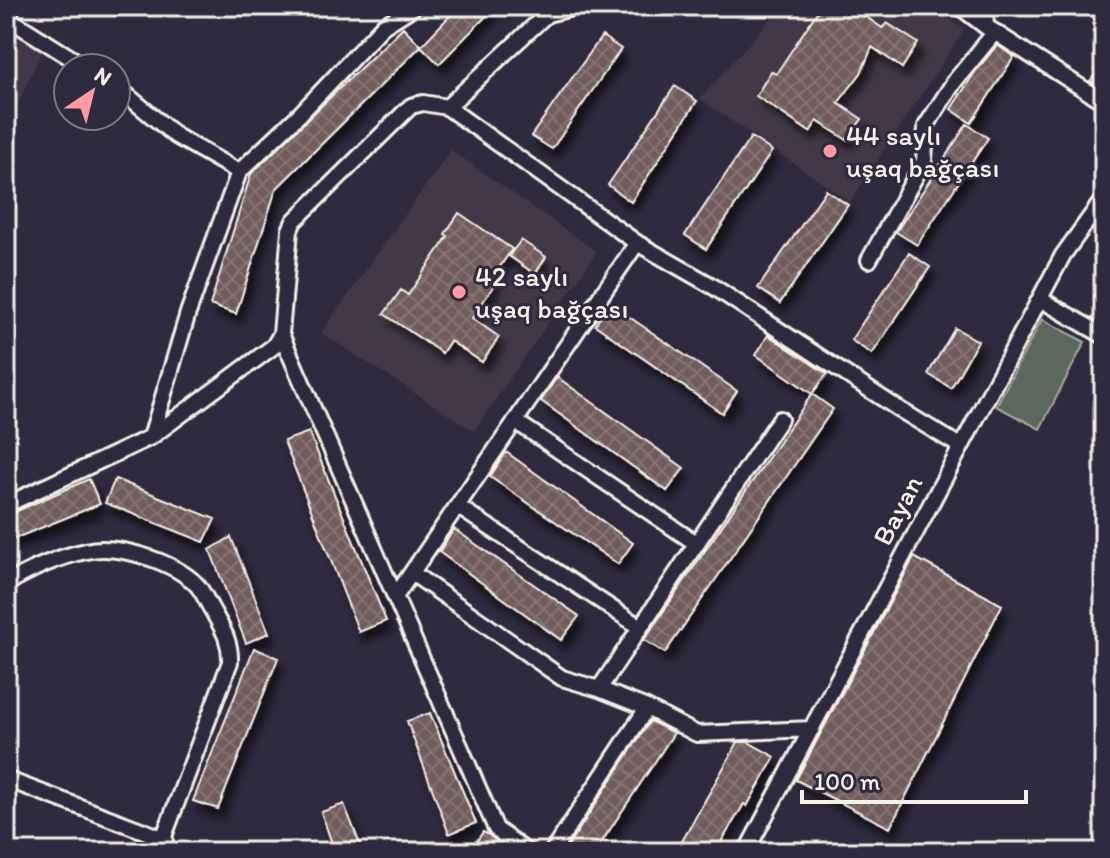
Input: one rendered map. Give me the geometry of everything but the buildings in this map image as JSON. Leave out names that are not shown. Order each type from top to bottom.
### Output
[{"type":"street","points":[[151,437],[188,313],[239,172],[300,114],[383,26],[415,6]]},
{"type":"street","points":[[447,107],[544,10],[581,6]]},
{"type":"street","points":[[959,6],[1104,102]]},
{"type":"street","points":[[869,260],[924,161],[926,126],[990,29],[987,6]]},
{"type":"street","points":[[6,17],[62,52]]},
{"type":"street","points":[[132,99],[176,136],[239,172]]},
{"type":"street","points":[[6,505],[151,437],[274,346],[281,334],[290,230],[294,221],[411,106],[423,103],[447,107],[637,243],[714,287],[960,446]]},
{"type":"street","name":"Bayan","points":[[746,852],[1063,255],[1104,198]]},
{"type":"street","points":[[395,597],[637,243]]},
{"type":"street","points":[[1040,299],[1104,336]]},
{"type":"street","points":[[281,334],[496,829],[527,852]]},
{"type":"street","points":[[599,689],[780,419]]},
{"type":"street","points":[[515,421],[697,544]]},
{"type":"street","points":[[457,506],[640,627]]},
{"type":"street","points":[[6,584],[34,568],[88,550],[106,549],[146,556],[185,575],[198,586],[231,647],[230,662],[162,846],[6,779]]},
{"type":"street","points":[[412,573],[562,678],[647,708],[697,734],[812,729]]},
{"type":"street","points":[[552,852],[647,708]]},
{"type":"shaded area","name":"44 saylı uşaq bağçası","points":[[782,6],[927,6],[965,29],[850,202],[700,99]]},
{"type":"shaded area","points":[[6,23],[45,45],[6,129]]},
{"type":"shaded area","name":"42 saylı uşaq bağçası","points":[[451,150],[597,252],[474,431],[321,333]]},
{"type":"shaded area","points":[[1042,319],[1085,342],[1040,429],[996,406]]},
{"type":"place","name":"44 saylı uşaq bağçası","points":[[830,151]]},
{"type":"place","name":"42 saylı uşaq bağçası","points":[[459,292]]}]
